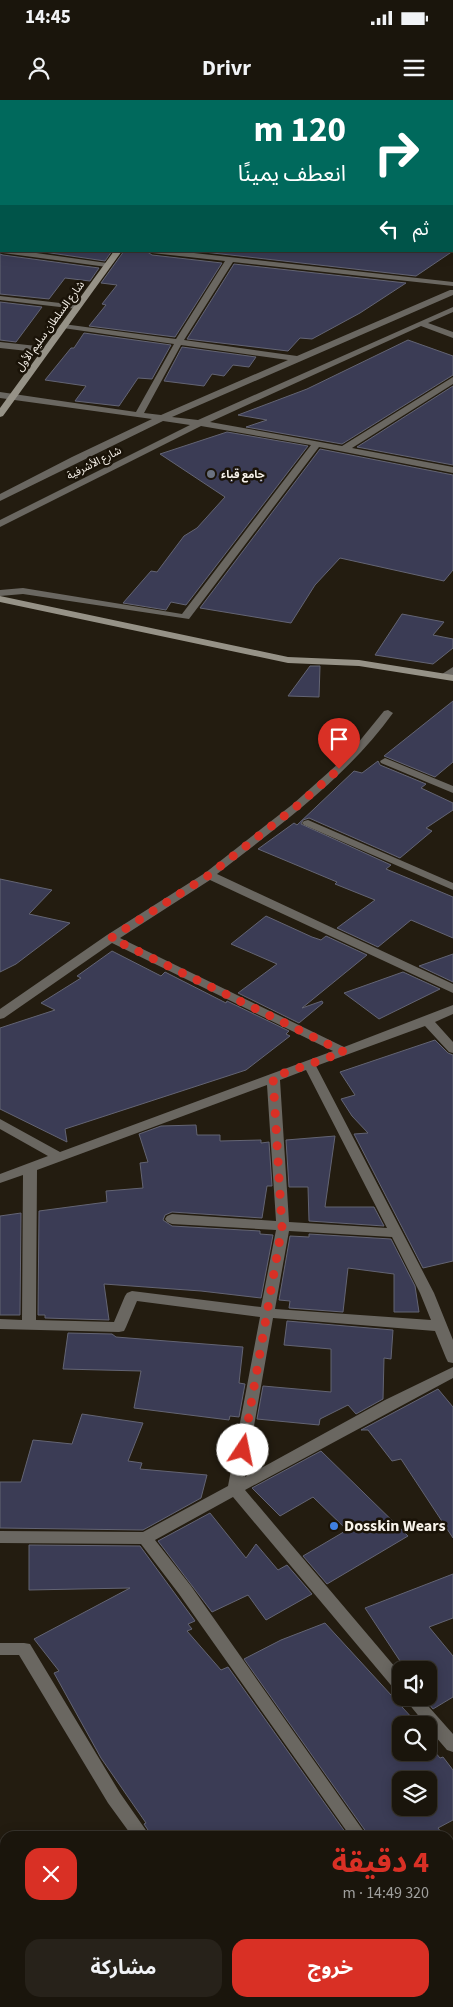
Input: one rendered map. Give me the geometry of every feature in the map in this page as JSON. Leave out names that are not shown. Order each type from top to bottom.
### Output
[{"type":"street","points":[[9,252],[107,265]]},
{"type":"street","name":"شارع السلطان سليم الأول","points":[[0,414],[117,252]]},
{"type":"street","points":[[161,252],[453,284]]},
{"type":"street","points":[[138,416],[179,342],[230,260]]},
{"type":"street","name":"شارع الأشرفية","points":[[0,498],[75,459],[162,418],[453,292]]},
{"type":"street","points":[[0,298],[77,307]]},
{"type":"street","name":"شارع الأشرفية","points":[[0,524],[200,423],[453,310]]},
{"type":"street","points":[[423,324],[453,335]]},
{"type":"street","points":[[63,326],[300,359]]},
{"type":"street","points":[[0,345],[46,350]]},
{"type":"street","points":[[345,448],[453,380]]},
{"type":"street","points":[[0,396],[200,423],[452,469]]},
{"type":"street","points":[[0,592],[23,591],[185,617],[317,443]]},
{"type":"street","points":[[0,599],[288,660],[359,663],[450,675]]},
{"type":"street","points":[[0,1015],[111,938],[209,875],[297,806],[353,756],[388,713]]},
{"type":"street","points":[[385,761],[453,790]]},
{"type":"street","points":[[308,823],[453,887]]},
{"type":"street","points":[[209,875],[453,989]]},
{"type":"street","points":[[111,938],[344,1052]]},
{"type":"street","points":[[0,1179],[427,1021],[453,1009]]},
{"type":"street","points":[[427,1021],[453,1049]]},
{"type":"street","points":[[309,1064],[427,1293],[453,1358]]},
{"type":"street","points":[[235,1489],[282,1227],[273,1077]]},
{"type":"street","points":[[0,1123],[59,1157]]},
{"type":"street","points":[[29,1324],[30,1168]]},
{"type":"street","points":[[172,1219],[397,1234]]},
{"type":"street","points":[[0,1324],[119,1327],[132,1296],[268,1313],[440,1326]]},
{"type":"street","points":[[0,1537],[145,1538],[390,1404],[453,1372]]},
{"type":"street","points":[[235,1489],[392,1674]]},
{"type":"street","points":[[145,1538],[185,1590],[355,1831]]},
{"type":"street","points":[[0,1649],[24,1649],[114,1798],[138,1831]]},
{"type":"street","points":[[421,1706],[447,1729],[453,1745]]},
{"type":"building","points":[[44,252],[111,252],[105,261]]},
{"type":"building","points":[[123,252],[148,252],[152,255],[222,263],[175,337],[89,326],[106,305],[102,304],[117,285],[101,283]]},
{"type":"building","points":[[204,252],[452,252],[416,276]]},
{"type":"building","points":[[0,254],[99,268],[90,281],[65,278],[49,299],[0,294]]},
{"type":"building","points":[[234,264],[406,283],[360,313],[312,339],[300,338],[288,351],[187,339]]},
{"type":"building","points":[[0,302],[42,307],[16,342],[0,340]]},
{"type":"building","points":[[84,333],[171,345],[152,379],[138,378],[119,406],[75,401],[86,386],[45,380],[71,348],[74,348]]},
{"type":"building","points":[[408,340],[453,356],[453,375],[342,444],[246,427],[267,420],[238,415],[307,389]]},
{"type":"building","points":[[182,347],[256,357],[249,367],[233,365],[224,376],[212,374],[204,386],[164,381]]},
{"type":"building","points":[[453,386],[453,465],[357,447]]},
{"type":"building","points":[[227,432],[308,446],[186,605],[171,602],[166,610],[123,603],[151,571],[157,572],[184,536],[197,528],[225,497],[160,454]]},
{"type":"building","points":[[320,449],[453,475],[453,570],[444,581],[340,558],[315,585],[291,623],[200,608]]},
{"type":"building","points":[[402,614],[444,622],[433,635],[453,639],[453,648],[433,664],[375,655]]},
{"type":"building","points":[[310,666],[320,666],[319,697],[288,696]]},
{"type":"building","points":[[453,701],[453,762],[435,777],[384,756]]},
{"type":"building","points":[[378,761],[380,765],[426,784],[421,788],[453,803],[453,810],[426,828],[432,831],[400,858],[309,818],[303,820],[301,824],[391,865],[386,869],[453,897],[453,938],[411,920],[378,947],[337,928],[375,900],[258,849],[294,823],[297,825],[354,771],[362,773]]},
{"type":"building","points":[[0,879],[52,890],[29,914],[70,923],[16,964],[0,972]]},
{"type":"building","points":[[266,916],[312,937],[321,940],[326,936],[367,955],[302,1008],[322,1001],[323,1003],[299,1023],[238,993],[277,964],[231,944]]},
{"type":"building","points":[[112,951],[161,976],[165,972],[226,1003],[227,1001],[289,1031],[286,1034],[290,1036],[246,1070],[65,1129],[67,1142],[0,1109],[0,1028],[55,1010],[41,1003],[81,978],[77,976]]},
{"type":"building","points":[[453,954],[453,982],[419,966]]},
{"type":"building","points":[[403,972],[440,989],[379,1019],[344,993]]},
{"type":"building","points":[[435,1040],[448,1053],[453,1055],[453,1261],[423,1268],[354,1134],[368,1133],[352,1116],[341,1099],[355,1095],[340,1072]]},
{"type":"building","points":[[196,1125],[197,1135],[220,1135],[220,1141],[261,1140],[261,1143],[269,1142],[272,1186],[267,1186],[262,1218],[172,1212],[165,1215],[163,1220],[172,1226],[260,1231],[260,1234],[273,1235],[261,1298],[201,1291],[104,1284],[109,1320],[45,1318],[45,1315],[38,1315],[39,1211],[107,1202],[106,1191],[143,1188],[140,1163],[148,1162],[139,1134],[161,1126]]},
{"type":"building","points":[[335,1136],[325,1207],[374,1207],[384,1226],[309,1221],[308,1187],[289,1187],[286,1140]]},
{"type":"building","points":[[21,1213],[20,1315],[0,1315],[0,1216]]},
{"type":"building","points":[[309,1234],[391,1239],[415,1286],[419,1312],[394,1312],[394,1274],[348,1268],[343,1312],[289,1308],[290,1301],[279,1300],[290,1236],[309,1237]]},
{"type":"building","points":[[287,1321],[393,1330],[391,1359],[384,1358],[383,1399],[356,1414],[348,1405],[320,1419],[319,1425],[257,1419],[263,1386],[331,1392],[331,1349],[284,1345]]},
{"type":"building","points":[[68,1333],[112,1334],[116,1337],[243,1347],[239,1383],[245,1384],[239,1417],[230,1416],[229,1420],[134,1408],[141,1371],[63,1369]]},
{"type":"building","points":[[438,1389],[453,1407],[453,1538],[401,1459],[392,1461],[368,1430],[361,1430]]},
{"type":"building","points":[[82,1414],[143,1423],[128,1461],[142,1463],[140,1469],[207,1475],[201,1498],[143,1530],[0,1528],[0,1482],[21,1482],[33,1440],[72,1444]]},
{"type":"building","points":[[321,1451],[408,1536],[327,1584],[303,1556],[347,1530],[313,1497],[280,1516],[252,1488]]},
{"type":"building","points":[[210,1513],[246,1558],[256,1544],[278,1570],[287,1565],[312,1594],[266,1620],[248,1595],[212,1612],[158,1541]]},
{"type":"building","points":[[29,1545],[140,1546],[195,1621],[188,1624],[192,1629],[187,1631],[221,1670],[228,1667],[344,1831],[149,1831],[144,1824],[146,1823],[101,1758],[54,1673],[59,1671],[34,1639],[130,1588],[29,1590]]},
{"type":"building","points":[[453,1574],[453,1618],[429,1627],[453,1656],[453,1697],[433,1709],[431,1706],[437,1706],[437,1661],[400,1661],[365,1608]]},
{"type":"building","points":[[325,1623],[392,1696],[392,1706],[401,1706],[410,1716],[392,1716],[392,1761],[437,1761],[437,1754],[440,1758],[443,1757],[453,1770],[453,1820],[438,1828],[440,1831],[365,1831],[244,1659],[281,1640]]},
{"type":"place","name":"جامع قباء","points":[[211,474]]},
{"type":"place","name":"Dosskin Wears","points":[[334,1526]]},
{"type":"route","points":[[243,1450],[282,1227],[273,1077],[344,1052],[111,938],[209,875],[297,806],[339,769]]}]
